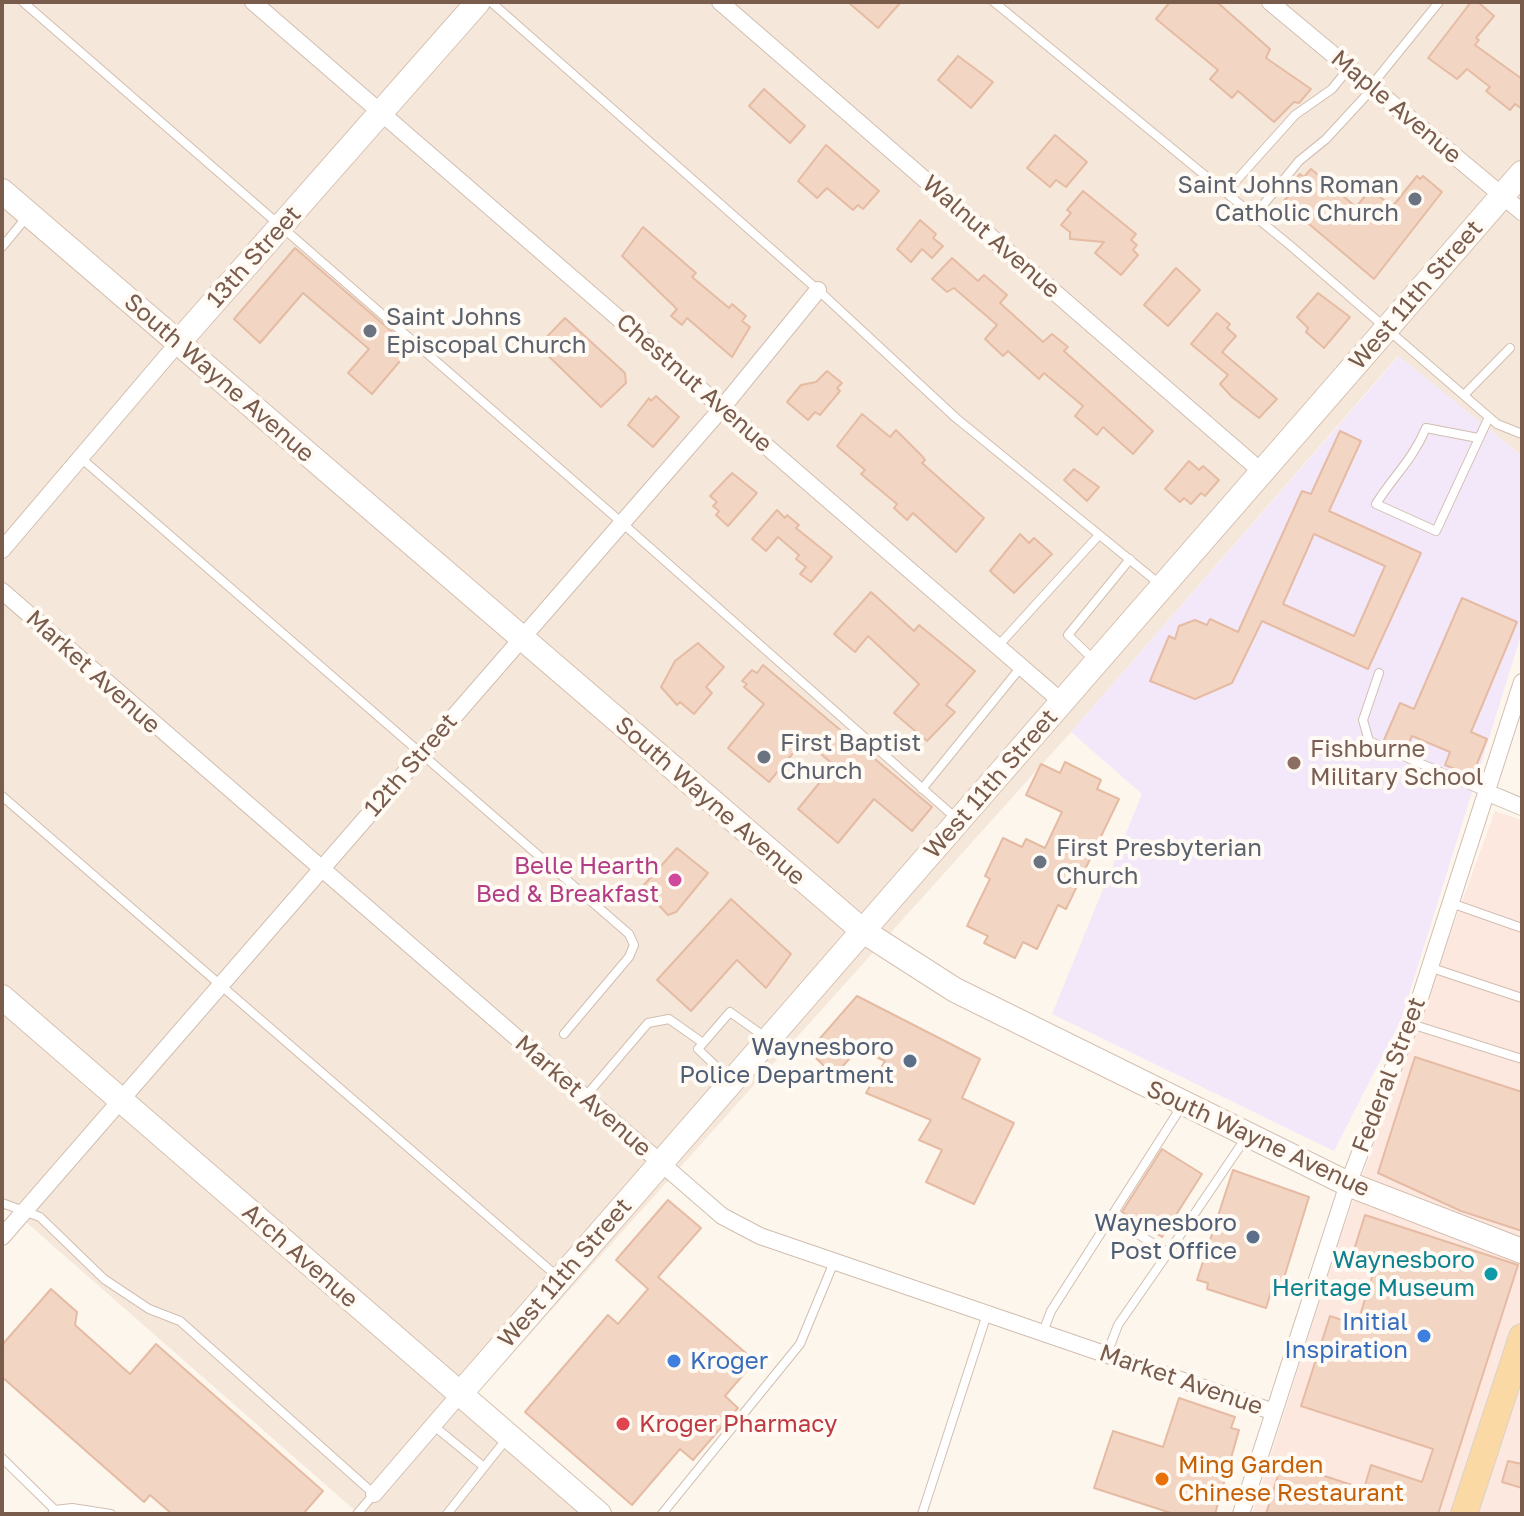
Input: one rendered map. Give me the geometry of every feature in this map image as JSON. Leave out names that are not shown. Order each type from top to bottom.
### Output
[{"type":"main road","points":[[1464,1514],[1522,1337]]},
{"type":"street","name":"Chestnut Avenue","points":[[253,2],[1062,702]]},
{"type":"street","name":"13th Street","points":[[2,550],[178,343],[478,2]]},
{"type":"street","name":"Walnut Avenue","points":[[720,2],[1262,472]]},
{"type":"street","name":"Maple Avenue","points":[[1270,2],[1522,212]]},
{"type":"street","name":"West 11th Street","points":[[460,1394],[1522,173]]},
{"type":"street","name":"South Wayne Avenue","points":[[2,191],[863,931],[955,990],[1183,1104],[1348,1184],[1522,1251]]},
{"type":"street","name":"12th Street","points":[[2,1237],[722,408],[818,290]]},
{"type":"street","name":"Market Avenue","points":[[2,591],[660,1164],[740,1227],[1274,1412]]},
{"type":"street","name":"Federal Street","points":[[1241,1514],[1348,1184],[1410,1024],[1522,682]]},
{"type":"street","points":[[1486,792],[1522,807]]},
{"type":"street","name":"Arch Avenue","points":[[2,997],[599,1514]]},
{"type":"street","points":[[374,1494],[460,1394]]},
{"type":"lane","points":[[23,2],[280,229],[621,522],[958,821]]},
{"type":"lane","points":[[491,2],[818,290],[956,418],[1163,586]]},
{"type":"lane","points":[[994,2],[1226,192],[1489,417],[1522,434]]},
{"type":"lane","points":[[1254,216],[1299,161],[1326,139],[1372,86],[1439,2]]},
{"type":"lane","points":[[1226,192],[1295,115],[1332,89],[1349,67]]},
{"type":"lane","points":[[2,247],[29,214]]},
{"type":"lane","points":[[1464,395],[1510,348]]},
{"type":"lane","points":[[1478,438],[1426,428],[1414,458],[1392,480],[1376,504],[1436,531],[1489,417]]},
{"type":"lane","points":[[82,459],[632,939],[629,957],[564,1034]]},
{"type":"lane","points":[[997,646],[1099,535]]},
{"type":"lane","points":[[1097,662],[1068,635],[1130,559]]},
{"type":"lane","points":[[922,789],[1021,667]]},
{"type":"lane","points":[[1379,673],[1363,720],[1363,731],[1369,741],[1486,792]]},
{"type":"lane","points":[[2,796],[560,1279]]},
{"type":"lane","points":[[1449,902],[1522,928]]},
{"type":"lane","points":[[1429,967],[1522,998]]},
{"type":"lane","points":[[732,1081],[698,1049],[730,1012],[769,1040]]},
{"type":"lane","points":[[584,1098],[648,1023],[669,1019],[703,1043]]},
{"type":"lane","points":[[1410,1024],[1522,1059]]},
{"type":"lane","points":[[1043,1332],[1051,1311],[1183,1104]]},
{"type":"lane","points":[[1107,1354],[1118,1325],[1247,1135]]},
{"type":"lane","points":[[2,1203],[40,1217],[104,1279],[149,1309],[180,1321],[374,1494],[362,1512]]},
{"type":"lane","points":[[1111,1217],[1168,1253]]},
{"type":"lane","points":[[662,1514],[800,1344],[834,1261]]},
{"type":"lane","points":[[922,1514],[987,1313]]},
{"type":"lane","points":[[433,1425],[484,1467]]},
{"type":"lane","points":[[447,1514],[508,1436]]},
{"type":"lane","points":[[2,1458],[53,1512],[72,1508],[111,1514]]},
{"type":"shaded area","points":[[2,2],[1522,2],[1522,456],[1398,356],[1071,732],[463,1409],[590,1514],[359,1514],[2,1201]]},
{"type":"shaded area","name":"Fishburne Military School","points":[[1399,356],[1522,456],[1522,632],[1401,1020],[1334,1151],[1052,1014],[1142,794],[1071,732]]},
{"type":"shaded area","points":[[1495,811],[1522,820],[1522,1514],[1252,1514],[1340,1237]]},
{"type":"building","points":[[848,2],[901,2],[878,28]]},
{"type":"building","points":[[1170,2],[1217,2],[1270,49],[1266,58],[1311,89],[1299,103],[1294,102],[1274,122],[1238,91],[1232,98],[1210,79],[1218,70],[1156,19]]},
{"type":"building","points":[[1471,2],[1478,2],[1494,16],[1476,38],[1479,40],[1475,45],[1522,79],[1522,109],[1515,104],[1510,110],[1486,91],[1490,87],[1467,69],[1457,79],[1428,58]]},
{"type":"building","points":[[958,56],[993,82],[971,108],[938,80]]},
{"type":"building","points":[[764,89],[805,126],[790,143],[749,106]]},
{"type":"building","points":[[1055,135],[1087,162],[1066,187],[1056,180],[1050,187],[1027,168]]},
{"type":"building","points":[[826,145],[879,191],[863,209],[858,205],[853,210],[827,188],[817,198],[798,181]]},
{"type":"building","points":[[1311,169],[1356,207],[1371,189],[1392,207],[1417,176],[1420,179],[1423,176],[1442,192],[1374,279],[1283,202],[1294,190],[1289,186],[1300,174],[1304,177]]},
{"type":"building","points":[[1083,191],[1136,234],[1131,240],[1137,245],[1133,250],[1138,255],[1121,275],[1095,253],[1104,242],[1070,239],[1070,232],[1061,225],[1071,213],[1067,210]]},
{"type":"building","points":[[920,220],[936,234],[933,238],[943,246],[932,258],[922,249],[911,262],[897,249]]},
{"type":"building","points":[[643,227],[696,273],[692,277],[729,308],[732,304],[746,316],[742,321],[750,327],[732,357],[687,318],[682,325],[671,316],[677,309],[622,256]]},
{"type":"building","name":"Saint Johns Episcopal Church","points":[[295,248],[411,348],[372,394],[348,373],[369,349],[303,293],[260,343],[234,319]]},
{"type":"building","points":[[952,258],[978,281],[984,275],[1007,295],[1000,303],[1043,342],[1052,334],[1068,347],[1064,351],[1153,431],[1133,454],[1103,427],[1097,435],[1075,416],[1083,406],[1044,373],[1039,379],[1008,351],[1003,356],[985,339],[997,325],[954,288],[947,292],[932,279]]},
{"type":"building","points":[[1176,268],[1200,290],[1168,326],[1144,305]]},
{"type":"building","points":[[1318,293],[1350,317],[1324,348],[1306,332],[1308,328],[1297,317]]},
{"type":"building","points":[[1217,313],[1230,324],[1227,328],[1236,336],[1222,352],[1277,399],[1259,418],[1220,384],[1228,375],[1191,344]]},
{"type":"building","points":[[565,318],[625,373],[626,383],[601,407],[538,346]]},
{"type":"building","points":[[827,371],[842,383],[837,388],[840,391],[820,415],[815,412],[808,420],[787,402],[801,385],[816,382]]},
{"type":"building","points":[[656,396],[679,417],[653,447],[628,425],[649,398],[651,401]]},
{"type":"building","points":[[862,414],[890,437],[896,430],[922,456],[925,460],[922,463],[984,518],[956,552],[913,513],[907,520],[894,508],[897,504],[861,474],[865,470],[837,446]]},
{"type":"building","name":"Fishburne Military School","points":[[1340,431],[1361,441],[1329,511],[1421,553],[1368,669],[1262,621],[1232,683],[1195,699],[1150,681],[1169,636],[1175,639],[1179,626],[1195,620],[1207,625],[1210,619],[1238,632],[1302,491],[1311,494]],"holes":[[[1314,534],[1385,566],[1354,636],[1283,604]]]},
{"type":"building","points":[[1189,461],[1199,470],[1203,466],[1219,480],[1205,496],[1201,493],[1191,504],[1184,498],[1180,502],[1165,489]]},
{"type":"building","points":[[1074,469],[1099,487],[1087,501],[1064,480]]},
{"type":"building","points":[[732,473],[757,493],[728,526],[716,515],[719,511],[713,506],[717,502],[710,496]]},
{"type":"building","points":[[777,510],[799,525],[796,528],[832,557],[811,582],[800,574],[806,567],[796,559],[799,555],[778,537],[766,551],[752,539]]},
{"type":"building","points":[[1020,534],[1029,543],[1034,538],[1052,554],[1014,593],[990,571]]},
{"type":"building","points":[[871,592],[914,631],[919,625],[975,671],[946,705],[955,712],[927,741],[894,713],[919,684],[868,636],[855,652],[834,634]]},
{"type":"building","name":"Fishburne Military School","points":[[1462,598],[1517,622],[1471,732],[1487,739],[1472,776],[1445,765],[1450,752],[1412,736],[1406,750],[1384,740],[1400,703],[1414,709]]},
{"type":"building","points":[[698,643],[724,667],[706,687],[712,693],[694,714],[680,702],[677,705],[661,687],[675,661]]},
{"type":"building","name":"First Baptist Church","points":[[763,665],[932,807],[912,831],[874,799],[838,843],[798,809],[834,765],[804,740],[769,782],[728,748],[764,704],[744,687],[747,684],[742,681],[752,670],[757,673]]},
{"type":"building","name":"First Presbyterian Church","points":[[1065,762],[1101,780],[1097,789],[1119,799],[1066,909],[1058,905],[1037,949],[1023,942],[1015,958],[984,943],[988,936],[967,926],[990,879],[985,876],[1003,838],[1022,847],[1026,839],[1045,848],[1062,812],[1026,795],[1041,764],[1060,773]]},
{"type":"building","name":"Belle Hearth Bed & Breakfast","points":[[677,848],[708,873],[676,912],[668,915],[642,887]]},
{"type":"building","points":[[731,899],[791,954],[766,988],[737,960],[691,1011],[657,980]]},
{"type":"building","points":[[857,996],[980,1059],[962,1098],[1014,1123],[974,1204],[926,1182],[942,1150],[919,1140],[931,1120],[866,1093],[885,1061],[858,1049],[834,1076],[809,1051]]},
{"type":"building","points":[[1415,1057],[1522,1092],[1522,1231],[1461,1211],[1378,1173]]},
{"type":"building","points":[[1162,1149],[1202,1174],[1162,1237],[1122,1212]]},
{"type":"building","name":"Waynesboro Post Office","points":[[1233,1170],[1309,1197],[1279,1294],[1271,1292],[1266,1308],[1207,1289],[1208,1283],[1197,1280]]},
{"type":"building","points":[[668,1200],[701,1228],[658,1277],[755,1361],[725,1396],[738,1408],[693,1460],[680,1449],[632,1505],[525,1412],[608,1315],[618,1324],[648,1289],[616,1260]]},
{"type":"building","points":[[1365,1215],[1518,1265],[1438,1514],[1266,1514],[1282,1462],[1364,1489],[1371,1465],[1422,1482],[1433,1449],[1301,1406],[1330,1316],[1357,1325],[1377,1261],[1353,1253]]},
{"type":"building","points":[[51,1289],[77,1312],[75,1325],[130,1374],[156,1344],[323,1491],[303,1514],[172,1514],[150,1495],[144,1502],[2,1377],[2,1345]]},
{"type":"building","name":"Ming Garden Chinese Restaurant","points":[[1179,1398],[1235,1417],[1231,1428],[1239,1430],[1215,1514],[1174,1514],[1094,1488],[1113,1431],[1163,1447]]},
{"type":"building","points":[[1508,1461],[1522,1464],[1522,1488],[1502,1482]]},
{"type":"place","name":"Saint Johns Roman Catholic Church","points":[[1415,199]]},
{"type":"place","name":"Saint Johns Episcopal Church","points":[[370,331]]},
{"type":"place","name":"First Baptist Church","points":[[764,757]]},
{"type":"place","name":"Fishburne Military School","points":[[1294,763]]},
{"type":"place","name":"First Presbyterian Church","points":[[1040,862]]},
{"type":"place","name":"Belle Hearth Bed & Breakfast","points":[[675,880]]},
{"type":"place","name":"Waynesboro Police Department","points":[[910,1061]]},
{"type":"place","name":"Waynesboro Post Office","points":[[1253,1237]]},
{"type":"place","name":"Waynesboro Heritage Museum","points":[[1491,1274]]},
{"type":"place","name":"Initial Inspiration","points":[[1424,1336]]},
{"type":"place","name":"Kroger","points":[[674,1361]]},
{"type":"place","name":"Kroger Pharmacy","points":[[623,1424]]},
{"type":"place","name":"Ming Garden Chinese Restaurant","points":[[1162,1479]]}]
